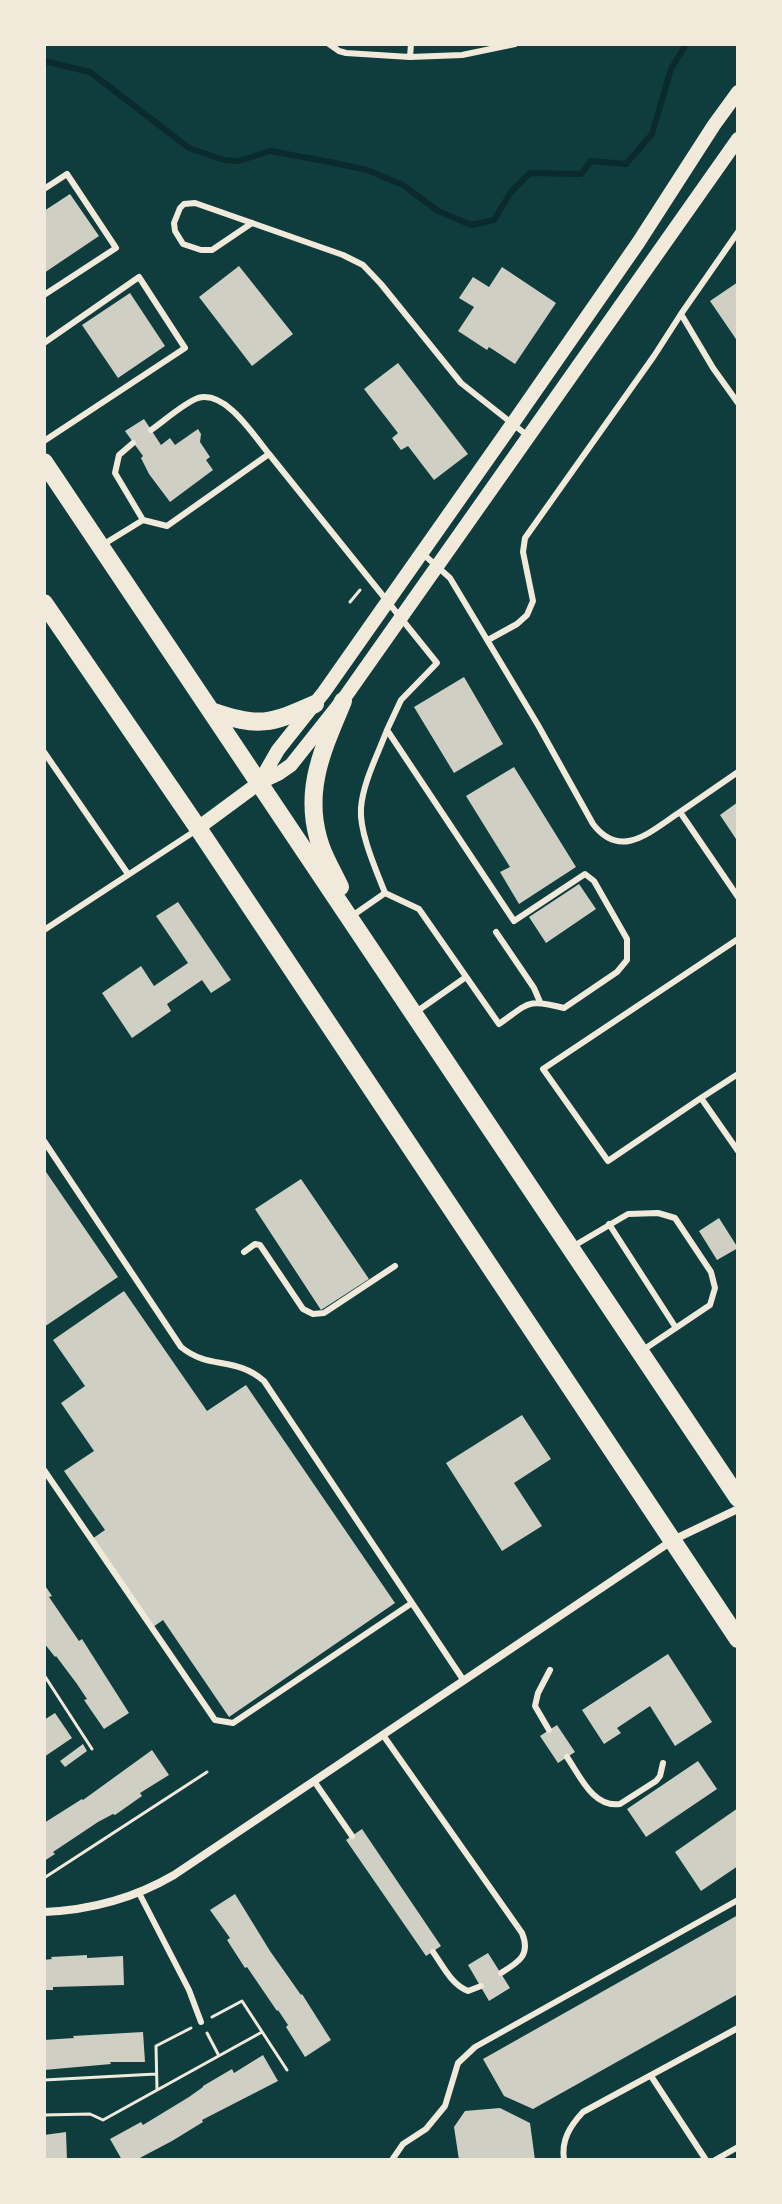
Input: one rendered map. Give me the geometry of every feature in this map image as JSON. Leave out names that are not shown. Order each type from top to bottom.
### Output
[{"type":"main road","points":[[44,462],[352,916],[413,1013],[738,1498]]},
{"type":"main road","points":[[44,603],[198,828],[738,1639]]},
{"type":"main road","points":[[343,701],[319,762],[312,807],[321,849],[352,916]]},
{"type":"main road","points":[[211,711],[243,721],[267,722],[315,704]]},
{"type":"street","points":[[259,783],[278,750],[388,602],[638,243],[738,92]]},
{"type":"street","points":[[198,828],[297,759],[343,701],[738,139]]},
{"type":"street","points":[[44,1912],[91,1907],[139,1893],[174,1875],[673,1540],[738,1509]]},
{"type":"lane","points":[[329,44],[346,53],[410,57],[462,55],[515,44]]},
{"type":"lane","points":[[410,57],[411,44]]},
{"type":"lane","points":[[44,189],[67,174],[116,248],[44,295]]},
{"type":"lane","points":[[252,223],[212,250],[183,244],[174,223],[180,208],[190,203],[252,223],[343,255],[363,265],[461,383],[528,436]]},
{"type":"lane","points":[[488,640],[517,624],[527,615],[533,601],[523,552],[525,538],[738,232]]},
{"type":"lane","points":[[44,343],[139,277],[185,348],[44,441]]},
{"type":"lane","points":[[681,314],[738,403]]},
{"type":"lane","points":[[151,430],[196,399],[211,398],[229,406],[437,663],[401,700],[387,730],[364,792],[362,825],[385,893],[419,909],[499,1024],[529,1003],[540,1002],[564,1008],[617,972],[627,960],[627,939],[594,881],[585,874],[514,921],[387,730]]},
{"type":"lane","points":[[133,443],[119,455],[115,473],[143,520],[167,526],[269,454]]},
{"type":"lane","points":[[101,546],[143,520]]},
{"type":"lane","points":[[422,553],[450,578],[603,837],[613,842],[627,842],[641,837],[738,772]]},
{"type":"lane","points":[[45,755],[128,874]]},
{"type":"lane","points":[[680,812],[738,897]]},
{"type":"lane","points":[[44,930],[198,828]]},
{"type":"lane","points":[[352,916],[385,893]]},
{"type":"lane","points":[[496,932],[540,1002]]},
{"type":"lane","points":[[738,939],[543,1069],[608,1161],[738,1074]]},
{"type":"lane","points":[[413,1013],[466,977]]},
{"type":"lane","points":[[701,1098],[738,1151]]},
{"type":"lane","points":[[44,1141],[181,1347],[202,1360],[238,1365],[264,1381],[464,1681]]},
{"type":"lane","points":[[571,1248],[628,1214],[658,1213],[675,1218],[711,1272],[715,1288],[710,1305],[640,1352]]},
{"type":"lane","points":[[609,1224],[676,1328]]},
{"type":"lane","points":[[244,1252],[255,1244],[260,1245],[303,1309],[316,1315],[324,1313],[395,1266]]},
{"type":"lane","points":[[44,1470],[215,1720],[233,1723],[412,1603]]},
{"type":"lane","points":[[549,1730],[535,1706],[550,1670]]},
{"type":"lane","points":[[383,1735],[522,1933],[525,1952],[519,1961],[501,1973]]},
{"type":"lane","points":[[567,1757],[593,1795],[604,1803],[615,1805],[656,1781],[663,1763]]},
{"type":"lane","points":[[314,1781],[352,1836]]},
{"type":"lane","points":[[139,1893],[189,1990],[201,2022]]},
{"type":"lane","points":[[392,2160],[403,2144],[426,2129],[445,2106],[458,2063],[475,2047],[738,1900]]},
{"type":"lane","points":[[433,1952],[461,1988],[468,1991],[481,1986]]},
{"type":"lane","points":[[564,2160],[565,2139],[572,2124],[583,2112],[738,2028]]},
{"type":"lane","points":[[651,2076],[706,2160]]},
{"type":"lane","points":[[715,2160],[738,2147]]},
{"type":"path","points":[[350,602],[361,589]]},
{"type":"path","points":[[44,1675],[92,1749]]},
{"type":"path","points":[[44,1878],[207,1772]]},
{"type":"path","points":[[242,2001],[287,2070]]},
{"type":"path","points":[[201,2022],[219,2055]]},
{"type":"path","points":[[44,2115],[90,2114],[103,2120],[262,2032]]},
{"type":"path","points":[[156,2046],[157,2090]]},
{"type":"path","points":[[44,2080],[156,2074]]},
{"type":"building","points":[[70,194],[99,236],[44,273],[44,211]]},
{"type":"building","points":[[239,266],[293,334],[252,366],[199,297]]},
{"type":"building","points":[[502,267],[556,303],[515,364],[458,331],[474,307],[459,298],[473,277],[489,287]]},
{"type":"building","points":[[738,282],[738,342],[710,301]]},
{"type":"building","points":[[130,293],[165,346],[118,378],[82,325]]},
{"type":"building","points":[[398,363],[468,454],[434,480],[408,446],[401,450],[392,438],[398,433],[364,389]]},
{"type":"building","points":[[144,419],[161,445],[170,438],[175,445],[198,429],[200,442],[210,457],[206,460],[213,470],[170,502],[149,474],[141,458],[143,456],[125,431]]},
{"type":"building","points":[[464,677],[503,744],[454,773],[414,707]]},
{"type":"building","points":[[514,767],[576,867],[519,904],[500,872],[510,867],[466,796]]},
{"type":"building","points":[[738,802],[738,842],[720,815]]},
{"type":"building","points":[[579,884],[596,909],[546,943],[529,917]]},
{"type":"building","points":[[178,902],[231,980],[211,993],[202,980],[167,1004],[171,1011],[132,1038],[102,993],[141,966],[154,986],[188,963],[156,916]]},
{"type":"building","points":[[44,1169],[118,1277],[44,1327]]},
{"type":"building","points":[[301,1179],[369,1279],[321,1310],[255,1209]]},
{"type":"building","points":[[719,1218],[738,1248],[717,1260],[699,1231]]},
{"type":"building","points":[[124,1291],[207,1411],[246,1385],[395,1603],[229,1717],[163,1620],[153,1627],[92,1539],[105,1530],[64,1471],[94,1451],[61,1403],[85,1386],[53,1340]]},
{"type":"building","points":[[522,1415],[551,1459],[514,1483],[542,1526],[502,1551],[446,1463]]},
{"type":"building","points":[[44,1584],[52,1596],[49,1597],[79,1641],[82,1639],[129,1713],[104,1729],[77,1684],[44,1643]]},
{"type":"building","points":[[668,1654],[712,1722],[675,1746],[650,1706],[617,1728],[621,1733],[604,1744],[582,1710]]},
{"type":"building","points":[[55,1713],[72,1738],[44,1757],[44,1720]]},
{"type":"building","points":[[557,1725],[575,1752],[558,1763],[540,1736]]},
{"type":"building","points":[[83,1744],[87,1751],[65,1767],[60,1761]]},
{"type":"building","points":[[152,1750],[169,1775],[44,1861],[44,1823],[83,1800]]},
{"type":"building","points":[[698,1761],[717,1789],[646,1837],[627,1809]]},
{"type":"building","points":[[738,1808],[738,1866],[701,1891],[675,1852]]},
{"type":"building","points":[[362,1829],[441,1946],[426,1956],[346,1840]]},
{"type":"building","points":[[235,1894],[331,2040],[305,2057],[286,2027],[288,2025],[245,1968],[227,1940],[230,1938],[210,1910]]},
{"type":"building","points":[[738,1915],[738,1994],[533,2109],[504,2096],[483,2059]]},
{"type":"building","points":[[488,1953],[510,1988],[489,2001],[468,1965]]},
{"type":"building","points":[[87,1955],[87,1958],[123,1956],[124,1985],[53,1987],[53,1990],[44,1990],[44,1960]]},
{"type":"building","points":[[143,2032],[145,2062],[110,2062],[44,2070],[44,2040]]},
{"type":"building","points":[[263,2055],[278,2081],[202,2120],[172,2141],[136,2160],[122,2160],[110,2139],[141,2122],[143,2125],[232,2069],[234,2073]]},
{"type":"building","points":[[500,2108],[530,2123],[535,2160],[459,2160],[454,2127],[465,2111]]},
{"type":"building","points":[[66,2132],[67,2160],[44,2160],[44,2135]]},
{"type":"waterway","points":[[44,61],[90,72],[189,148],[224,160],[239,161],[270,151],[367,170],[403,185],[438,211],[471,225],[494,220],[511,192],[530,173],[581,174],[591,161],[626,164],[652,134],[671,69],[686,44]]}]
